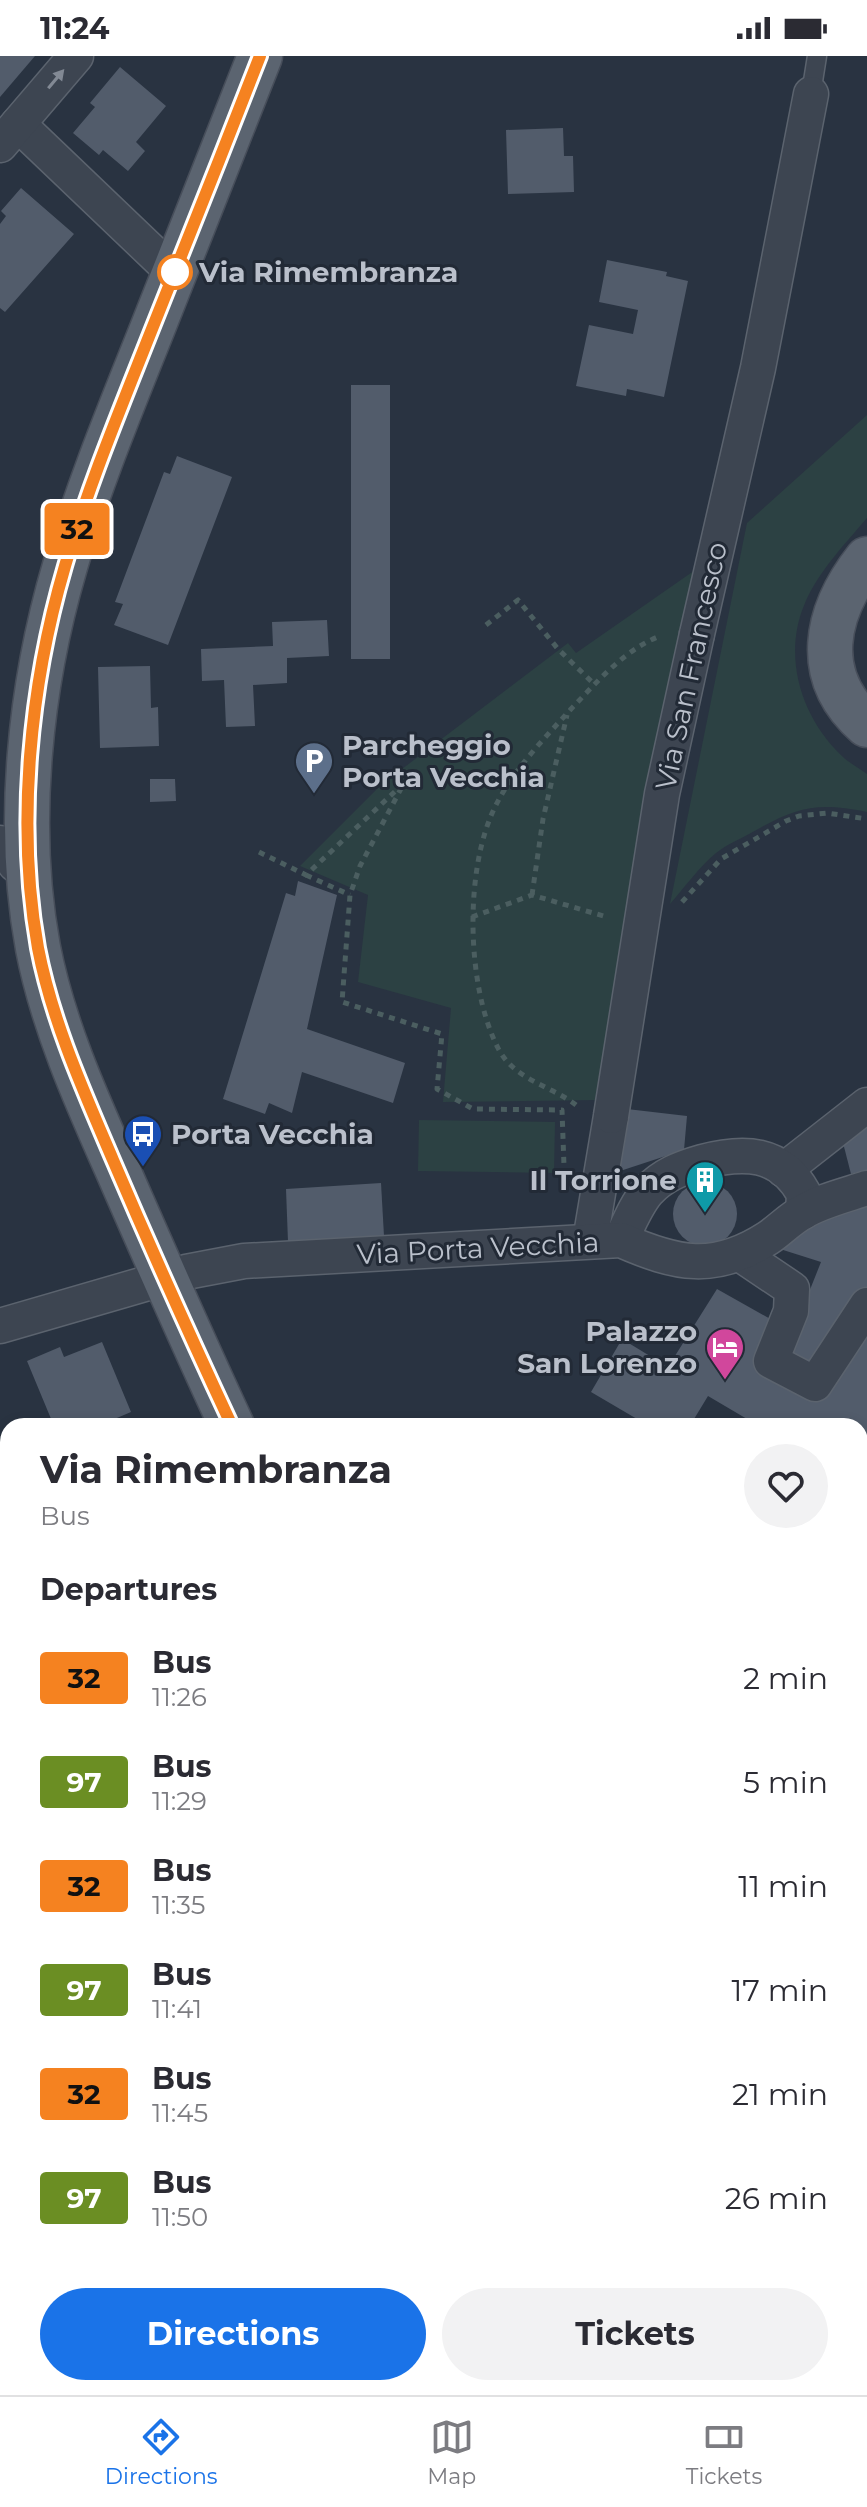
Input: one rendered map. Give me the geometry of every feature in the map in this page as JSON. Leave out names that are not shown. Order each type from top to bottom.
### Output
[{"type":"main road","points":[[228,1418],[165,1279],[68,1050],[14,858],[28,797],[36,712],[55,604],[98,469],[260,56]]},
{"type":"main road","points":[[867,559],[839,604],[829,651],[838,691],[867,725]]},
{"type":"street","points":[[76,56],[9,135],[174,273]]},
{"type":"street","name":"Via San Francesco","points":[[606,1240],[596,1115],[662,794],[758,368],[811,94]]},
{"type":"street","points":[[784,1170],[867,1105]]},
{"type":"street","points":[[606,1240],[647,1193],[678,1169],[738,1154],[759,1156],[784,1170],[804,1194],[803,1212]]},
{"type":"street","name":"Via Porta Vecchia","points":[[0,1326],[203,1267],[244,1261],[606,1240],[678,1261],[712,1261],[740,1254],[803,1212],[867,1188]]},
{"type":"street","points":[[740,1254],[792,1289],[791,1311],[771,1361],[815,1384],[867,1305]]},
{"type":"lane","points":[[811,94],[817,56]]},
{"type":"path","points":[[486,625],[518,600],[558,649],[594,684]]},
{"type":"path","points":[[596,1115],[523,1076],[498,1049],[479,985],[472,917],[483,839],[496,804],[521,766],[594,684],[627,655],[657,637],[681,632],[697,634]]},
{"type":"path","points":[[532,895],[543,819],[567,714]]},
{"type":"path","points":[[306,875],[404,783],[360,866],[350,895],[342,1002],[442,1034],[437,1089],[473,1109],[562,1110]]},
{"type":"path","points":[[259,852],[350,895]]},
{"type":"path","points":[[563,1098],[564,1169]]},
{"type":"green space","points":[[867,415],[867,518],[817,580],[798,623],[795,644],[800,685],[816,723],[842,756],[867,774],[867,812],[819,807],[779,818],[716,853],[670,904],[747,523]]},
{"type":"green space","points":[[698,568],[599,1100],[443,1102],[451,1008],[358,982],[368,895],[300,866],[381,785],[568,643],[576,653]]},
{"type":"green space","points":[[419,1120],[555,1122],[554,1173],[418,1171]]},
{"type":"building","points":[[0,56],[35,56],[0,97]]},
{"type":"building","points":[[120,67],[166,106],[136,142],[145,151],[128,171],[103,150],[99,155],[73,133],[95,107],[90,103]]},
{"type":"building","points":[[563,128],[564,156],[573,156],[574,192],[508,194],[506,130]]},
{"type":"building","points":[[21,188],[74,234],[5,312],[0,308],[0,224],[6,216],[1,211]]},
{"type":"building","points":[[607,260],[667,272],[666,276],[688,281],[664,397],[627,389],[626,396],[576,386],[589,325],[633,334],[638,310],[599,302]]},
{"type":"building","points":[[351,385],[390,385],[390,659],[351,659]]},
{"type":"building","points":[[177,456],[232,477],[168,645],[114,625],[123,604],[115,602],[164,472],[170,474]]},
{"type":"building","points":[[327,620],[329,656],[287,658],[287,683],[253,685],[255,726],[226,727],[224,680],[202,681],[201,649],[273,646],[272,622]]},
{"type":"building","points":[[150,666],[151,708],[158,707],[159,746],[100,748],[98,667]]},
{"type":"building","points":[[150,779],[175,779],[176,801],[150,802]]},
{"type":"building","points":[[298,881],[337,895],[307,1029],[405,1063],[393,1103],[302,1072],[292,1113],[269,1103],[265,1114],[223,1099],[286,893],[295,896]]},
{"type":"building","points":[[627,1109],[687,1116],[684,1150],[614,1173]]},
{"type":"building","points":[[867,1116],[867,1170],[851,1174],[841,1135]]},
{"type":"building","name":"Il Torrione","points":[[705,1182],[723,1188],[731,1196],[737,1214],[731,1232],[723,1240],[705,1246],[687,1240],[679,1232],[673,1214],[679,1196],[687,1188]]},
{"type":"building","points":[[381,1183],[384,1236],[288,1242],[286,1189]]},
{"type":"building","points":[[867,1201],[867,1292],[810,1374],[782,1360],[821,1262],[780,1249],[790,1234]]},
{"type":"building","name":"Palazzo San Lorenzo","points":[[717,1289],[781,1325],[758,1363],[819,1398],[853,1341],[861,1346],[867,1336],[867,1418],[745,1418],[708,1396],[695,1418],[635,1418],[591,1392],[622,1339],[668,1367]]},
{"type":"building","points":[[102,1342],[131,1412],[117,1418],[51,1418],[27,1361],[60,1347],[64,1357]]},
{"type":"bus line","name":"32","points":[[228,1418],[165,1279],[73,1062],[39,950],[28,874],[28,820],[40,683],[49,631],[77,526],[260,56]]},
{"type":"place","name":"Via Rimembranza","points":[[175,272]]},
{"type":"place","name":"Parcheggio Porta Vecchia","points":[[314,795]]},
{"type":"place","name":"Porta Vecchia","points":[[143,1168]]},
{"type":"place","name":"Il Torrione","points":[[705,1214]]},
{"type":"place","name":"Palazzo San Lorenzo","points":[[725,1381]]}]
